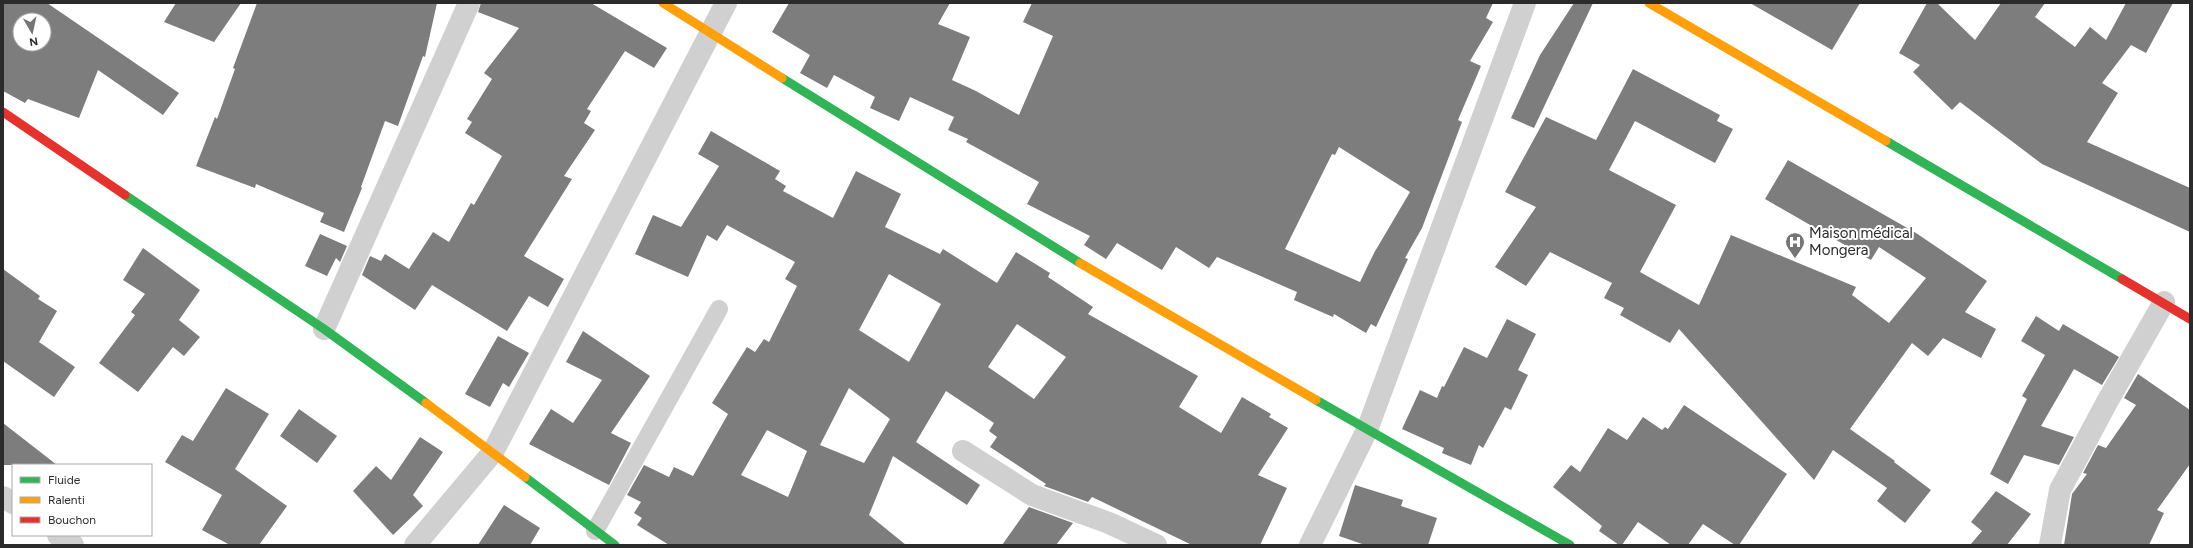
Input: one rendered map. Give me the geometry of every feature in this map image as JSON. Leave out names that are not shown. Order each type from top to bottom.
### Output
[{"type":"main road","points":[[663,3],[1034,236],[1367,430],[1570,545]]},
{"type":"main road","points":[[1649,3],[2164,302],[2190,319]]},
{"type":"main road","points":[[3,112],[324,329],[493,452],[615,545]]},
{"type":"street","points":[[324,329],[469,3]]},
{"type":"street","points":[[415,545],[493,452],[712,33],[726,3]]},
{"type":"street","points":[[1310,545],[1367,430],[1525,3]]},
{"type":"street","points":[[2050,545],[2060,490],[2107,402],[2164,302]]},
{"type":"street","points":[[963,451],[1032,495],[1109,523],[1156,545]]},
{"type":"street","points":[[3,496],[12,502]]},
{"type":"street","points":[[60,536],[73,545]]},
{"type":"lane","points":[[595,531],[719,309]]},
{"type":"building","points":[[3,3],[47,3],[179,93],[163,115],[98,70],[79,118],[28,99],[25,103],[3,91]]},
{"type":"building","points":[[176,3],[241,3],[214,42],[164,22]]},
{"type":"building","points":[[257,3],[437,3],[425,57],[423,56],[398,126],[385,121],[361,187],[362,188],[344,232],[320,222],[324,213],[256,184],[255,188],[196,166],[215,117],[217,119],[235,69],[233,68]]},
{"type":"building","points":[[481,3],[591,3],[667,48],[654,68],[625,51],[587,109],[591,111],[584,123],[595,130],[564,176],[572,179],[524,256],[564,279],[548,307],[529,296],[507,331],[432,285],[415,310],[362,275],[370,256],[381,261],[385,254],[409,269],[433,232],[449,242],[471,203],[474,205],[502,156],[465,133],[472,122],[467,119],[492,79],[484,73],[519,28],[478,12]]},
{"type":"building","points":[[789,3],[950,3],[938,24],[970,37],[952,80],[976,91],[1019,115],[1053,36],[1023,22],[1032,3],[1493,3],[1486,18],[1493,22],[1470,61],[1481,66],[1458,120],[1462,122],[1422,228],[1405,258],[1408,259],[1376,327],[1371,324],[1366,333],[1334,314],[1333,317],[1294,300],[1297,292],[1217,257],[1209,268],[1176,247],[1162,270],[1117,243],[1106,259],[1084,245],[1090,236],[1027,204],[1039,182],[966,142],[968,139],[948,130],[954,117],[910,97],[899,121],[870,108],[875,97],[834,75],[827,88],[800,73],[810,55],[772,32]],"holes":[[[1339,147],[1410,192],[1374,253],[1360,282],[1285,249],[1332,154],[1335,155]]]},
{"type":"building","points":[[1574,3],[1593,3],[1534,128],[1511,118],[1540,55]]},
{"type":"building","points":[[1750,3],[1860,3],[1832,50]]},
{"type":"building","points":[[1927,3],[1937,3],[1975,40],[2001,3],[2045,3],[2035,17],[2075,47],[2090,27],[2106,40],[2126,3],[2173,3],[2146,53],[2131,45],[2102,83],[2118,93],[2087,142],[2190,188],[2190,232],[2042,164],[1960,102],[1952,110],[1913,72],[1920,65],[1899,53]]},
{"type":"building","points":[[1633,69],[1720,115],[1717,121],[1733,129],[1715,163],[1635,121],[1609,170],[1676,205],[1640,272],[1699,305],[1731,235],[1856,287],[1852,295],[1889,323],[1926,278],[1879,247],[1871,260],[1765,199],[1788,160],[1916,233],[1987,281],[1965,312],[1996,329],[1981,358],[1943,338],[1928,356],[1912,343],[1850,429],[1895,461],[1894,462],[1931,490],[1905,523],[1877,501],[1887,488],[1833,450],[1814,480],[1679,329],[1670,343],[1620,315],[1624,308],[1604,298],[1612,283],[1550,252],[1526,286],[1495,267],[1536,207],[1505,192],[1546,117],[1596,140]]},
{"type":"building","points":[[711,131],[780,171],[775,179],[786,186],[783,191],[833,218],[856,171],[901,194],[885,227],[940,254],[943,249],[997,283],[1016,252],[1050,273],[1048,277],[1093,307],[1088,314],[1198,376],[1179,407],[1221,433],[1242,397],[1271,414],[1269,417],[1288,428],[1258,475],[1287,488],[1260,545],[1192,545],[1092,497],[1088,502],[1044,486],[1046,484],[990,447],[997,437],[989,431],[994,423],[946,391],[916,442],[980,485],[967,505],[893,456],[869,515],[906,545],[669,545],[637,525],[642,518],[634,513],[641,502],[627,495],[644,465],[669,477],[674,467],[693,476],[728,414],[712,403],[747,347],[755,352],[764,339],[769,342],[797,286],[785,279],[795,262],[727,225],[717,241],[707,235],[688,277],[635,254],[653,215],[681,227],[719,166],[698,154]],"holes":[[[889,274],[941,304],[909,362],[859,330]],[[1017,324],[1066,357],[1034,399],[988,367]],[[849,388],[890,419],[864,463],[820,445]],[[767,430],[807,451],[788,497],[741,475]]]},
{"type":"building","points":[[320,234],[347,246],[340,262],[336,258],[327,276],[305,266]]},
{"type":"building","points":[[143,248],[200,290],[179,320],[200,337],[184,356],[173,347],[138,392],[99,363],[135,315],[131,312],[145,294],[123,280]]},
{"type":"building","points":[[3,269],[40,296],[38,299],[57,311],[39,342],[75,367],[54,397],[3,361]]},
{"type":"building","points":[[2036,316],[2059,331],[2063,324],[2119,357],[2102,385],[2074,369],[2041,426],[2074,437],[2059,465],[2024,455],[2008,484],[1990,474],[2027,399],[2022,396],[2045,355],[2021,341]]},
{"type":"building","points":[[1507,319],[1536,334],[1518,370],[1528,375],[1511,410],[1505,407],[1483,448],[1479,445],[1471,465],[1442,453],[1444,448],[1402,429],[1420,390],[1437,398],[1464,347],[1487,358]]},
{"type":"building","points":[[583,331],[650,376],[611,433],[631,443],[609,485],[529,444],[551,409],[573,423],[602,380],[566,362]]},
{"type":"building","points":[[498,336],[529,353],[509,387],[503,383],[490,407],[465,394]]},
{"type":"building","points":[[2138,374],[2190,410],[2190,464],[2157,510],[2164,513],[2149,545],[2064,545],[2072,494],[2087,474],[2083,473],[2098,445],[2106,448],[2136,405],[2124,398]]},
{"type":"building","points":[[226,388],[269,414],[235,469],[287,506],[259,545],[230,545],[202,530],[222,495],[165,462],[182,435],[193,441]]},
{"type":"building","points":[[1684,405],[1787,474],[1739,545],[1735,545],[1703,524],[1688,545],[1671,545],[1638,522],[1622,545],[1619,545],[1599,531],[1602,526],[1553,487],[1571,465],[1580,472],[1608,428],[1627,440],[1643,417],[1662,430],[1665,427],[1668,429]]},
{"type":"building","points":[[299,409],[337,436],[317,463],[280,436]]},
{"type":"building","points":[[3,423],[56,464],[12,464],[3,465]]},
{"type":"building","points":[[420,437],[443,452],[413,495],[423,506],[393,535],[353,491],[376,466],[391,480]]},
{"type":"building","points":[[1355,485],[1403,500],[1401,506],[1437,518],[1428,545],[1365,545],[1339,536]]},
{"type":"building","points":[[1996,491],[2031,514],[2007,545],[1970,545],[1982,531],[1971,522]]},
{"type":"building","points":[[504,505],[540,528],[530,545],[478,545]]},
{"type":"building","points":[[1029,507],[1073,523],[1056,545],[1002,545]]},
{"type":"traffic: fast","points":[[782,78],[1080,263]]},
{"type":"traffic: fast","points":[[1886,141],[2122,279]]},
{"type":"traffic: fast","points":[[125,195],[324,329],[426,403]]},
{"type":"traffic: fast","points":[[1316,400],[1570,545]]},
{"type":"traffic: fast","points":[[525,477],[615,545]]},
{"type":"traffic: slow","points":[[663,3],[782,78]]},
{"type":"traffic: slow","points":[[1649,3],[1886,141]]},
{"type":"traffic: slow","points":[[1080,263],[1316,400]]},
{"type":"traffic: slow","points":[[426,403],[525,477]]},
{"type":"traffic: jam","points":[[3,112],[125,195]]},
{"type":"traffic: jam","points":[[2122,279],[2190,319]]},
{"type":"place","name":"Maison médical Mongera","points":[[1795,259]]}]
